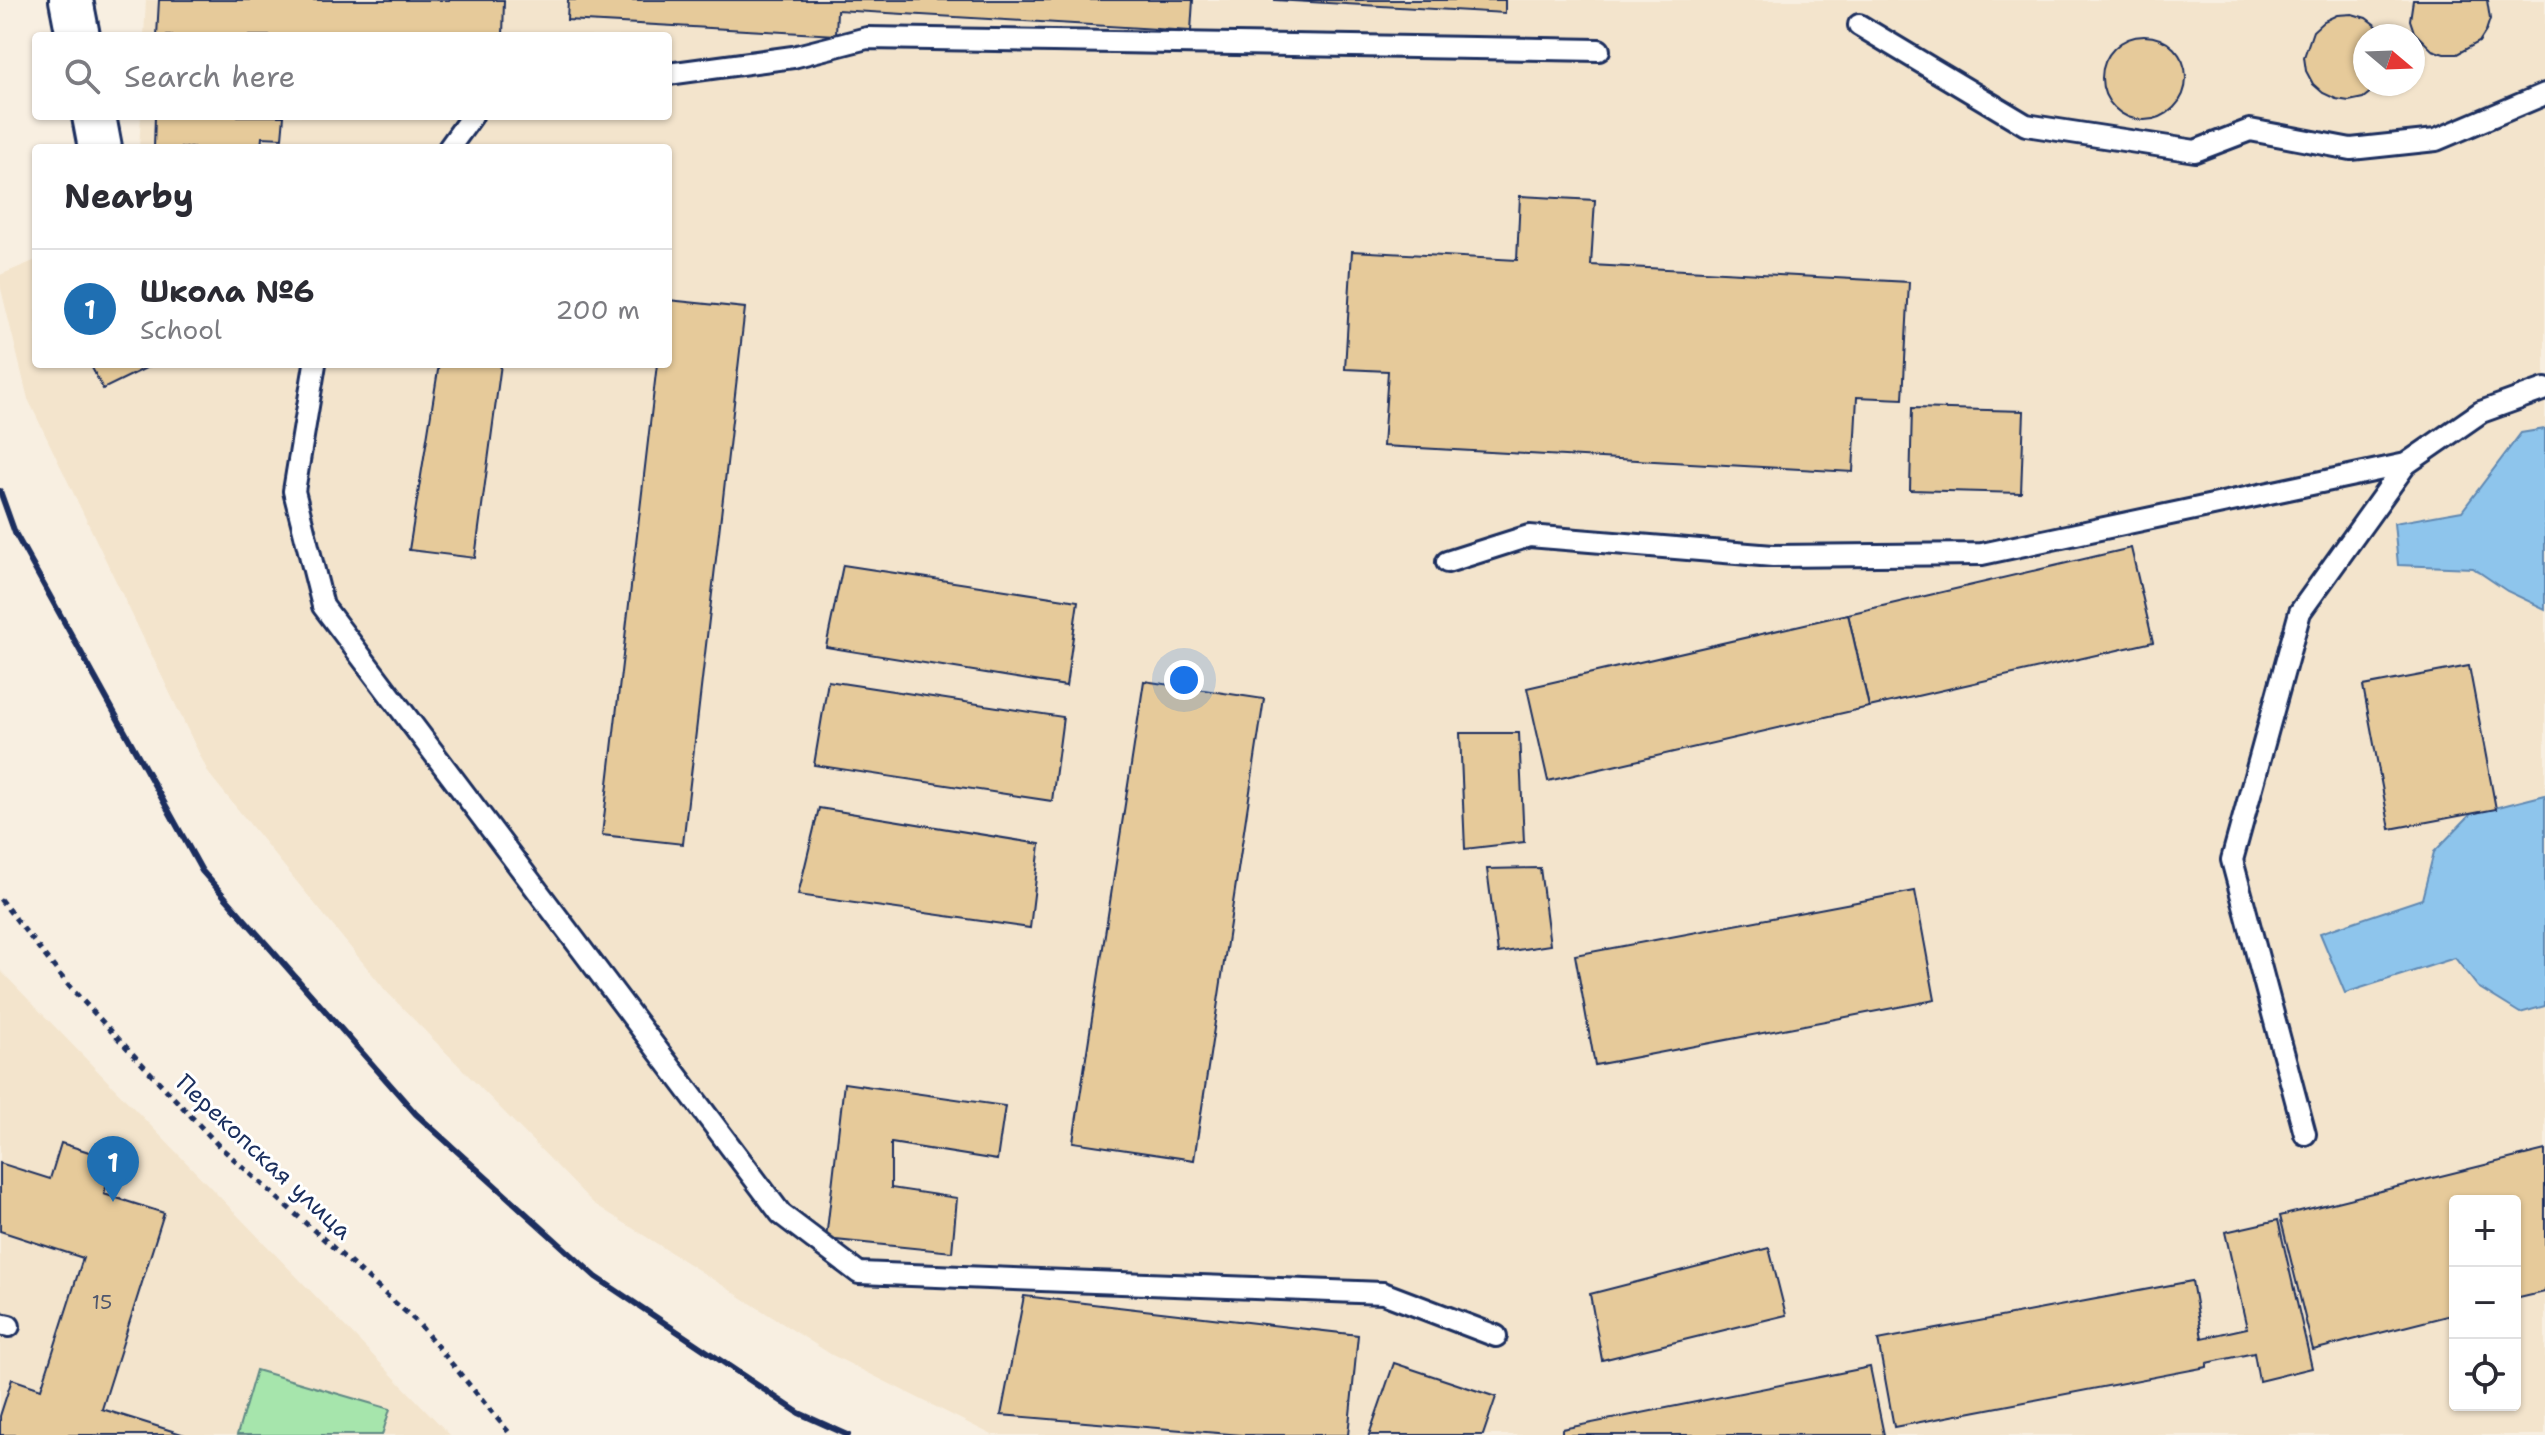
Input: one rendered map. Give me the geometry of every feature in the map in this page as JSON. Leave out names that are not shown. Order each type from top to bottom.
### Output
[{"type":"street","points":[[71,0],[77,32]]},
{"type":"street","points":[[95,120],[99,144]]},
{"type":"lane","points":[[1859,25],[2026,125],[2195,151],[2250,130],[2351,149],[2436,140],[2545,94]]},
{"type":"lane","points":[[672,73],[793,57],[867,38],[1599,50]]},
{"type":"lane","points":[[452,144],[469,120]]},
{"type":"lane","points":[[314,368],[294,491],[323,606],[781,1214],[859,1273],[1383,1293],[1496,1336]]},
{"type":"lane","points":[[2305,1134],[2232,860],[2300,612],[2406,464],[2481,412],[2545,389]]},
{"type":"lane","points":[[1447,562],[1529,536],[1773,556],[1982,554],[2406,464]]},
{"type":"path","name":"Перекопская улица","points":[[0,899],[69,986],[219,1146],[418,1323],[511,1435]]},
{"type":"shaded area","points":[[146,0],[2545,0],[2545,1435],[992,1435],[832,1355],[593,1203],[386,991],[209,774],[28,399],[0,275],[32,262],[32,368],[672,368],[672,144],[139,144],[141,120],[672,120],[672,32],[144,32]]},
{"type":"shaded area","points":[[0,970],[450,1435],[0,1435]]},
{"type":"green space","points":[[256,1370],[390,1409],[382,1435],[237,1435]]},
{"type":"water","points":[[2545,429],[2545,609],[2507,591],[2473,568],[2398,565],[2394,523],[2462,511],[2521,433]]},
{"type":"water","points":[[2545,795],[2545,1006],[2520,1013],[2478,987],[2455,958],[2345,993],[2320,933],[2422,899],[2434,852],[2471,814]]},
{"type":"building","points":[[159,0],[504,0],[503,32],[157,32]]},
{"type":"building","points":[[568,0],[1193,0],[1191,31],[837,10],[836,35],[567,20]]},
{"type":"building","points":[[1274,0],[1505,0],[1505,13]]},
{"type":"building","points":[[2413,0],[2487,0],[2490,19],[2479,42],[2457,54],[2432,50],[2425,43],[2425,24],[2411,24]]},
{"type":"building","points":[[2352,14],[2374,24],[2353,24],[2353,96],[2366,96],[2363,98],[2349,101],[2323,93],[2313,84],[2306,71],[2304,57],[2313,31],[2337,15]]},
{"type":"building","points":[[2144,36],[2160,39],[2174,48],[2183,62],[2186,78],[2183,94],[2174,108],[2160,117],[2144,120],[2128,117],[2114,108],[2105,94],[2102,78],[2105,62],[2114,48],[2128,39]]},
{"type":"building","points":[[155,120],[284,120],[282,138],[262,137],[261,144],[154,144]]},
{"type":"building","points":[[1520,196],[1595,200],[1591,265],[1909,282],[1903,399],[1857,397],[1853,472],[1383,446],[1388,371],[1345,369],[1352,251],[1517,260]]},
{"type":"building","points":[[672,300],[745,308],[683,844],[602,835],[657,368],[672,368]]},
{"type":"building","points":[[92,368],[146,368],[103,389]]},
{"type":"building","points":[[438,368],[500,368],[475,558],[409,550]]},
{"type":"building","points":[[1912,408],[2024,411],[2021,493],[1910,490]]},
{"type":"building","points":[[2131,548],[2153,642],[1869,707],[1848,614]]},
{"type":"building","points":[[843,565],[1078,601],[1066,686],[826,647]]},
{"type":"building","points":[[1848,614],[1869,707],[1548,781],[1527,688]]},
{"type":"building","points":[[2469,666],[2496,809],[2390,829],[2363,686]]},
{"type":"building","points":[[828,681],[1063,717],[1052,801],[814,765]]},
{"type":"building","points":[[1144,681],[1264,699],[1194,1160],[1073,1142]]},
{"type":"building","points":[[1460,733],[1519,733],[1524,842],[1465,849]]},
{"type":"building","points":[[819,808],[1040,844],[1030,928],[798,895]]},
{"type":"building","points":[[1540,868],[1550,945],[1498,953],[1487,869]]},
{"type":"building","points":[[1915,891],[1935,1000],[1595,1065],[1575,955]]},
{"type":"building","points":[[844,1083],[1005,1106],[997,1160],[891,1143],[891,1188],[957,1198],[952,1252],[826,1239]]},
{"type":"building","points":[[61,1143],[114,1160],[104,1194],[164,1213],[102,1409],[185,1435],[0,1435],[0,1416],[12,1379],[41,1389],[83,1258],[0,1231],[0,1163],[50,1179]]},
{"type":"building","points":[[2545,1150],[2545,1292],[2521,1298],[2521,1195],[2449,1195],[2449,1316],[2313,1350],[2280,1216]]},
{"type":"building","points":[[2278,1220],[2312,1368],[2259,1381],[2254,1353],[2207,1363],[2207,1367],[1894,1427],[1878,1340],[2192,1281],[2202,1338],[2247,1328],[2225,1232]]},
{"type":"building","points":[[1769,1248],[1786,1315],[1602,1360],[1590,1294]]},
{"type":"building","points":[[1024,1296],[1358,1335],[1348,1435],[1242,1435],[1001,1415]]},
{"type":"building","points":[[1394,1363],[1496,1397],[1483,1435],[1369,1435]]},
{"type":"building","points":[[1870,1367],[1884,1435],[1562,1435],[1562,1429]]},
{"type":"railway","points":[[0,491],[15,533],[202,871],[416,1114],[596,1277],[799,1413],[848,1435]]},
{"type":"place","name":"Школа №6","points":[[113,1202]]}]
